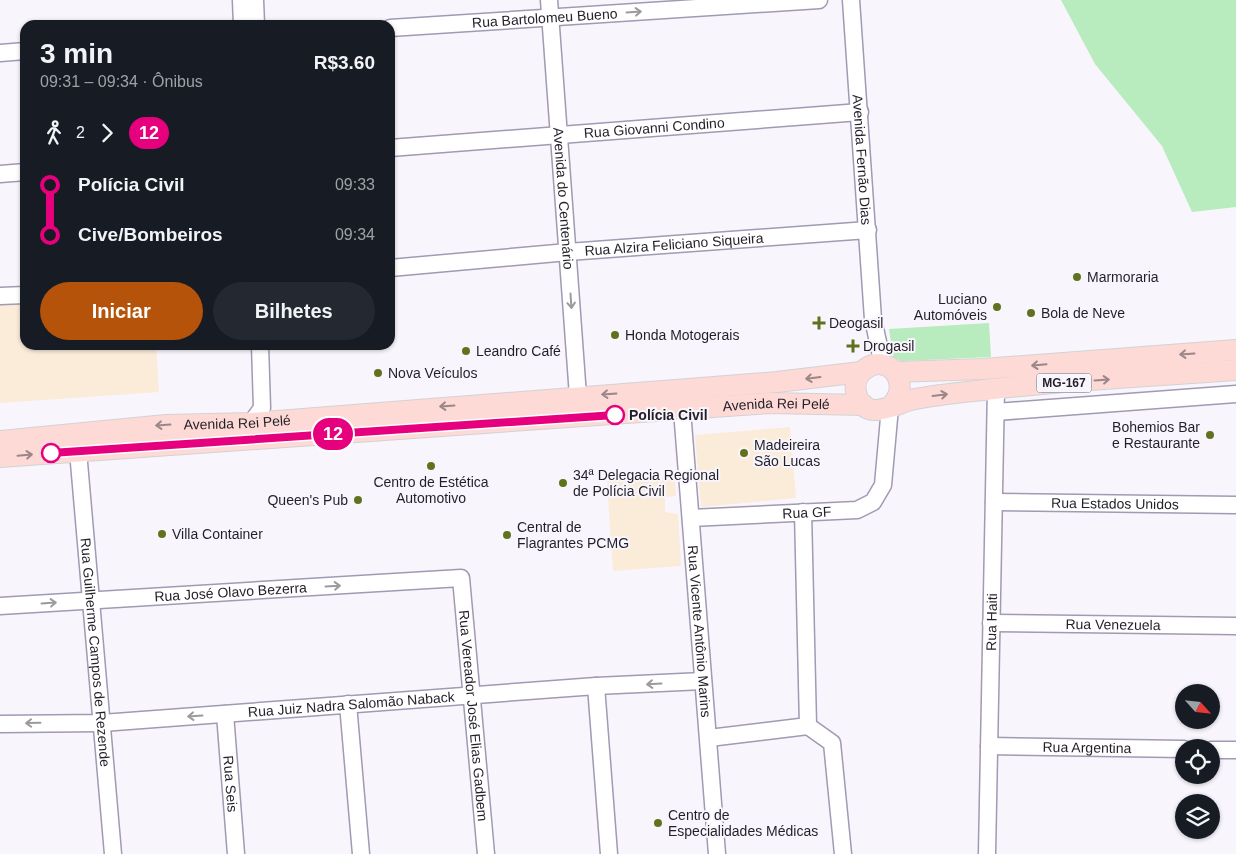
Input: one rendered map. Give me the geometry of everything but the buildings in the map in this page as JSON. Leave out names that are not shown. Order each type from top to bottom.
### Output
[{"type":"main road","name":"Avenida Rei Pelé","points":[[0,441],[166,425],[283,420],[777,382],[876,369],[983,369],[1236,350]]},
{"type":"main road","points":[[876,369],[901,385],[897,400],[880,407],[856,393],[857,378],[876,369]]},
{"type":"main road","name":"Avenida Rei Pelé","points":[[0,458],[769,403],[880,407],[928,397],[996,388],[1236,370]]},
{"type":"street","points":[[241,0],[242,20]]},
{"type":"street","points":[[255,0],[256,20]]},
{"type":"street","name":"Avenida do Centenário","points":[[549,0],[578,396]]},
{"type":"street","name":"Rua Bartolomeu Bueno","points":[[395,28],[819,0]]},
{"type":"street","name":"Avenida Fernão Dias","points":[[851,0],[876,369]]},
{"type":"street","points":[[0,53],[20,51]]},
{"type":"street","name":"Rua Giovanni Condino","points":[[395,148],[860,112]]},
{"type":"street","points":[[0,174],[20,172]]},
{"type":"street","name":"Rua Alzira Feliciano Siqueira","points":[[395,268],[568,252],[868,230]]},
{"type":"street","points":[[0,296],[20,295]]},
{"type":"street","points":[[251,422],[262,408],[260,350]]},
{"type":"street","points":[[270,350],[273,410],[283,420]]},
{"type":"street","name":"Rua Haiti","points":[[987,854],[996,388]]},
{"type":"street","points":[[996,412],[1236,394]]},
{"type":"street","name":"Rua GF","points":[[691,518],[857,510],[872,502],[883,485],[884,456],[880,407]]},
{"type":"street","name":"Rua Vicente Antônio Marins","points":[[682,410],[717,854]]},
{"type":"street","name":"Rua Guilherme Campos de Rezende","points":[[78,451],[113,854]]},
{"type":"street","name":"Rua Estados Unidos","points":[[994,502],[1236,506]]},
{"type":"street","points":[[803,512],[808,726]]},
{"type":"street","name":"Rua José Olavo Bezerra","points":[[0,606],[461,578]]},
{"type":"street","name":"Rua Vereador José Elias Gadbem","points":[[461,578],[486,854]]},
{"type":"street","name":"Rua Venezuela","points":[[991,622],[1236,626]]},
{"type":"street","name":"Rua Juiz Nadra Salomão Naback","points":[[0,724],[102,722],[472,697],[596,686],[703,681]]},
{"type":"street","points":[[596,686],[609,854]]},
{"type":"street","points":[[348,704],[361,854]]},
{"type":"street","name":"Rua Seis","points":[[225,714],[236,854]]},
{"type":"street","points":[[708,738],[808,726],[832,743],[843,854]]},
{"type":"street","name":"Rua Argentina","points":[[989,746],[1175,749]]},
{"type":"street","points":[[1220,750],[1236,750]]},
{"type":"shaded area","points":[[20,300],[20,350],[156,350],[159,392],[0,403],[0,302]]},
{"type":"shaded area","name":"Madeireira São Lucas","points":[[790,427],[796,498],[701,507],[695,435]]},
{"type":"shaded area","points":[[675,477],[676,496],[665,497],[665,512],[678,514],[681,566],[613,571],[607,481]]},
{"type":"green space","points":[[1061,0],[1236,0],[1236,207],[1192,212],[1162,146],[1095,64]]},
{"type":"green space","points":[[989,323],[991,357],[901,361],[893,357],[889,329]]},
{"type":"bus line","name":"12","points":[[51,453],[615,415]]},
{"type":"place","name":"Marmoraria","points":[[1077,277]]},
{"type":"place","name":"Luciano Automóveis","points":[[997,307]]},
{"type":"place","name":"Bola de Neve","points":[[1031,313]]},
{"type":"place","name":"Deogasil","points":[[819,323]]},
{"type":"place","name":"Honda Motogerais","points":[[615,335]]},
{"type":"place","name":"Drogasil","points":[[853,346]]},
{"type":"place","name":"Leandro Café","points":[[466,351]]},
{"type":"place","name":"Nova Veículos","points":[[378,373]]},
{"type":"place","name":"Polícia Civil","points":[[615,415]]},
{"type":"place","name":"Bohemios Bar e Restaurante","points":[[1210,435]]},
{"type":"place","name":"Madeireira São Lucas","points":[[744,453]]},
{"type":"place","name":"Centro de Estética Automotivo","points":[[431,466]]},
{"type":"place","name":"34ª Delegacia Regional de Polícia Civil","points":[[563,483]]},
{"type":"place","name":"Queen's Pub","points":[[358,500]]},
{"type":"place","name":"Villa Container","points":[[162,534]]},
{"type":"place","name":"Central de Flagrantes PCMG","points":[[507,535]]},
{"type":"place","name":"Centro de Especialidades Médicas","points":[[658,823]]}]
